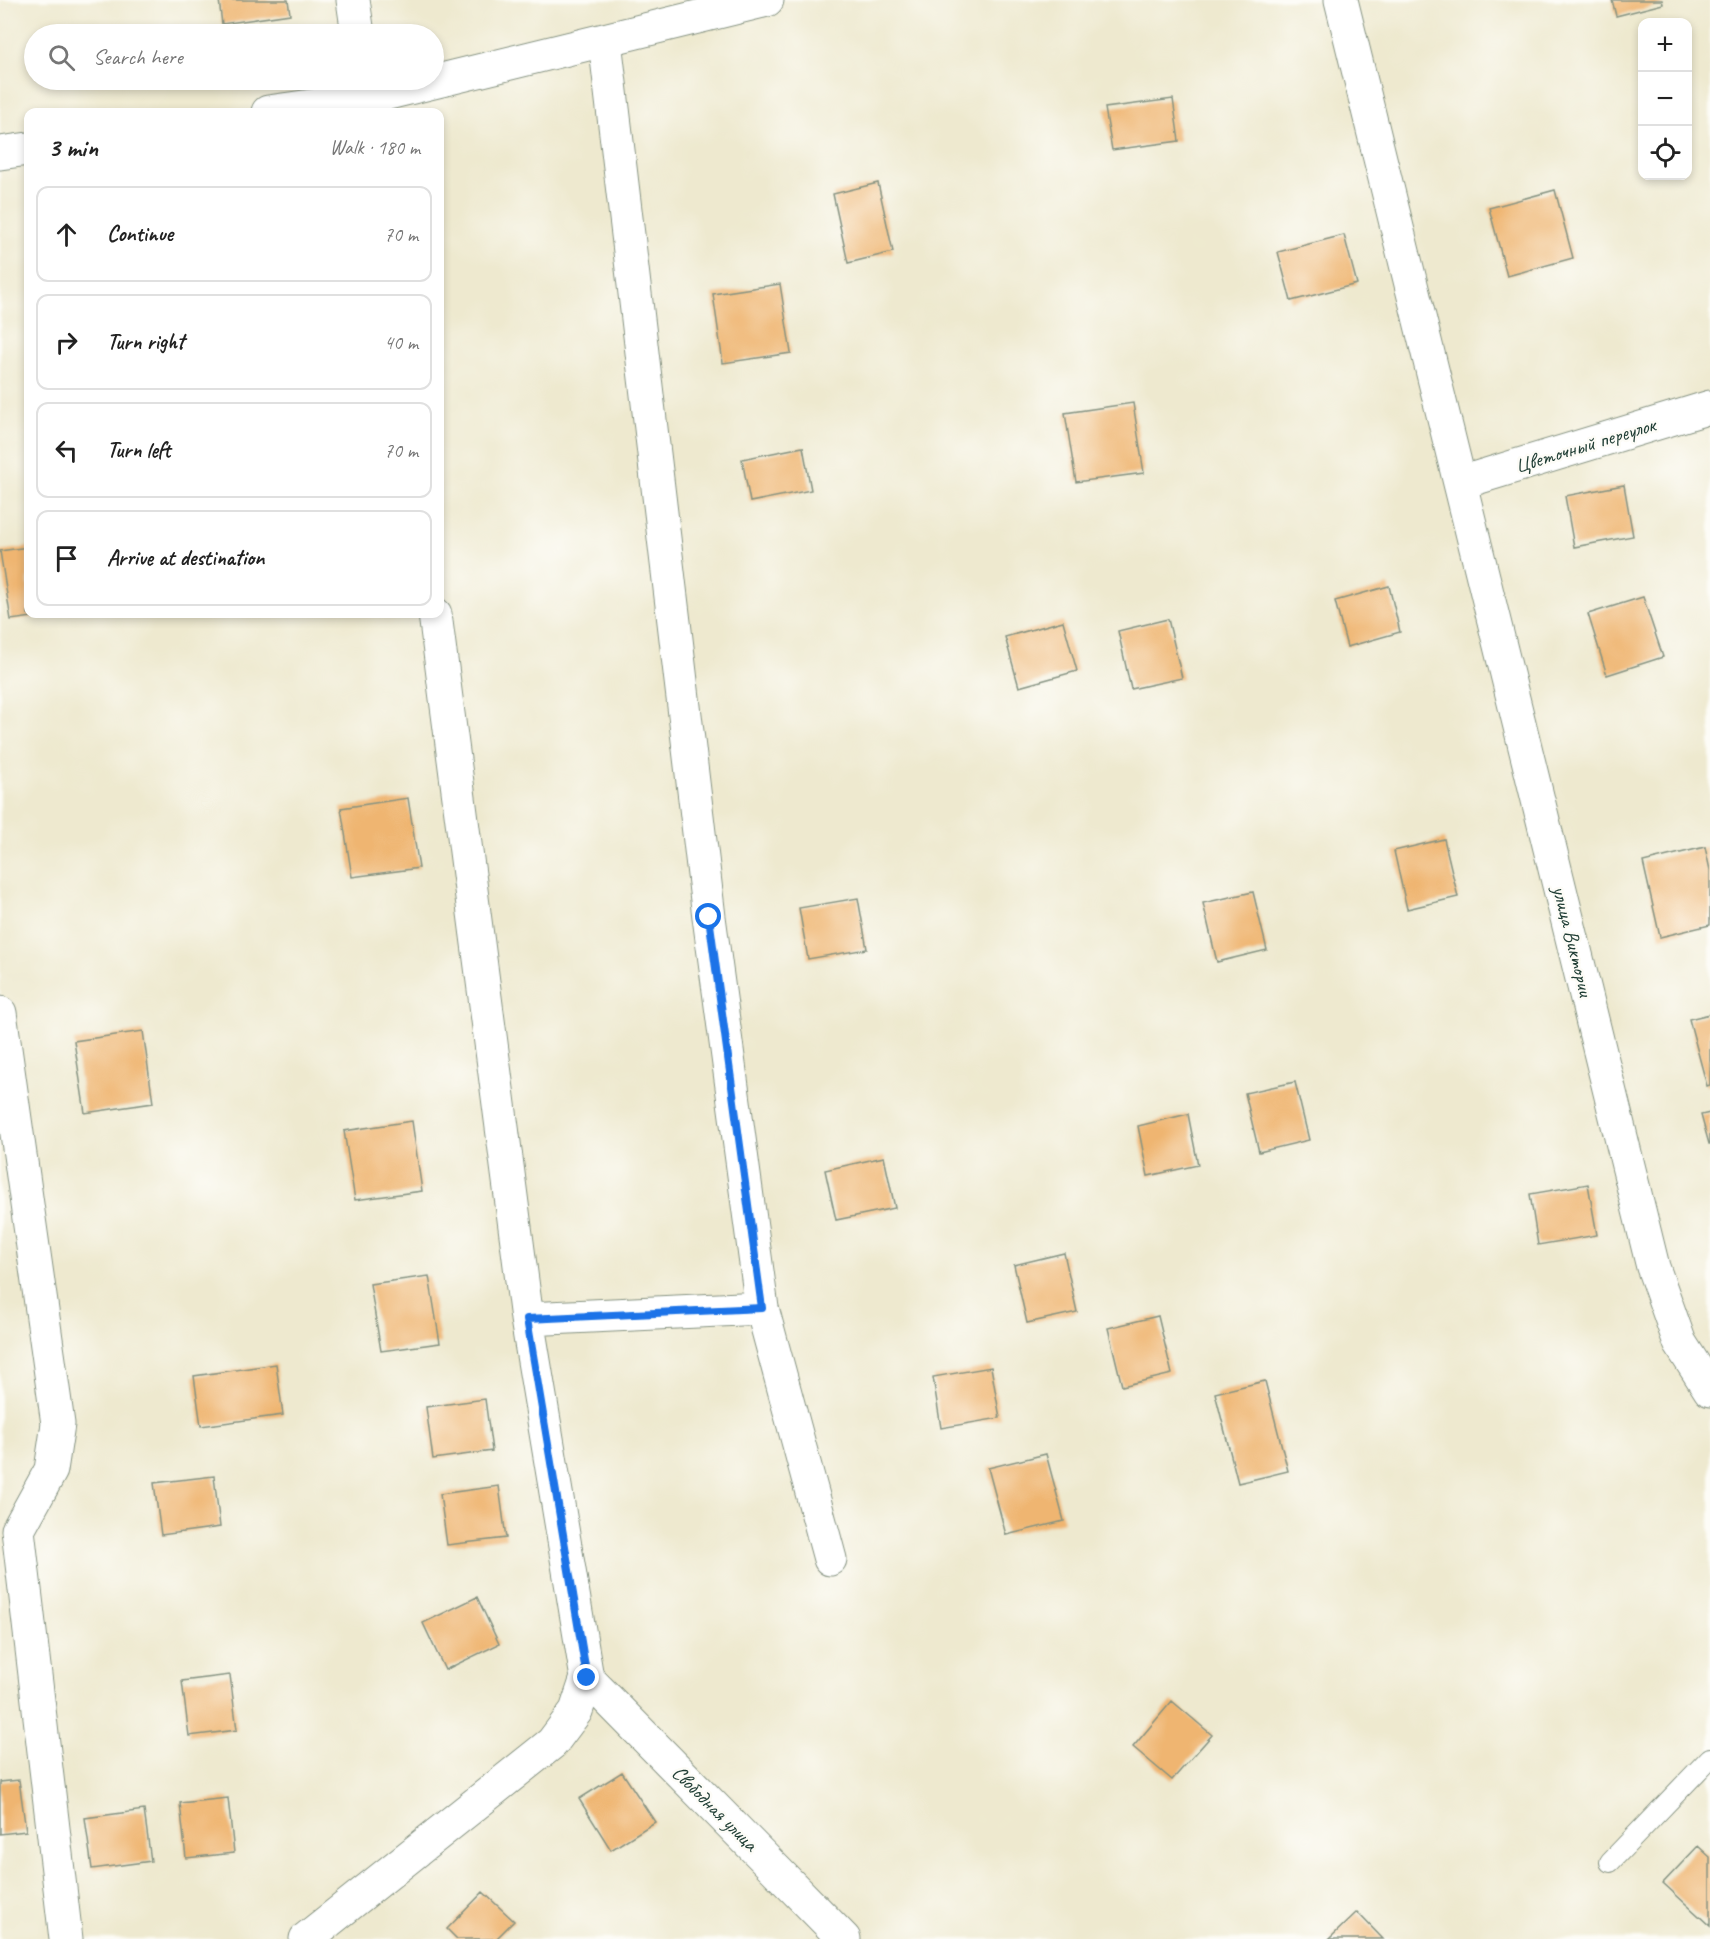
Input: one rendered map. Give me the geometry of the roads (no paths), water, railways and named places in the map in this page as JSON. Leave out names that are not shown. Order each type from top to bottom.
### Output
[{"type":"street","points":[[353,0],[357,24]]},
{"type":"street","points":[[444,79],[767,0]]},
{"type":"street","name":"улица Виктории","points":[[1341,0],[1653,1267],[1680,1343],[1710,1390]]},
{"type":"street","points":[[605,40],[709,917],[762,1308],[830,1559]]},
{"type":"street","points":[[295,108],[368,97],[397,90]]},
{"type":"street","points":[[0,153],[24,149]]},
{"type":"street","name":"Цветочный переулок","points":[[1460,483],[1710,406]]},
{"type":"street","points":[[312,1937],[552,1743],[576,1711],[587,1678],[527,1319],[436,618]]},
{"type":"street","points":[[0,1013],[58,1424],[51,1470],[18,1530],[66,1939]]},
{"type":"street","points":[[527,1319],[762,1308]]},
{"type":"street","name":"Свободная улица","points":[[587,1678],[844,1939]]},
{"type":"lane","points":[[1610,1862],[1710,1758]]}]
